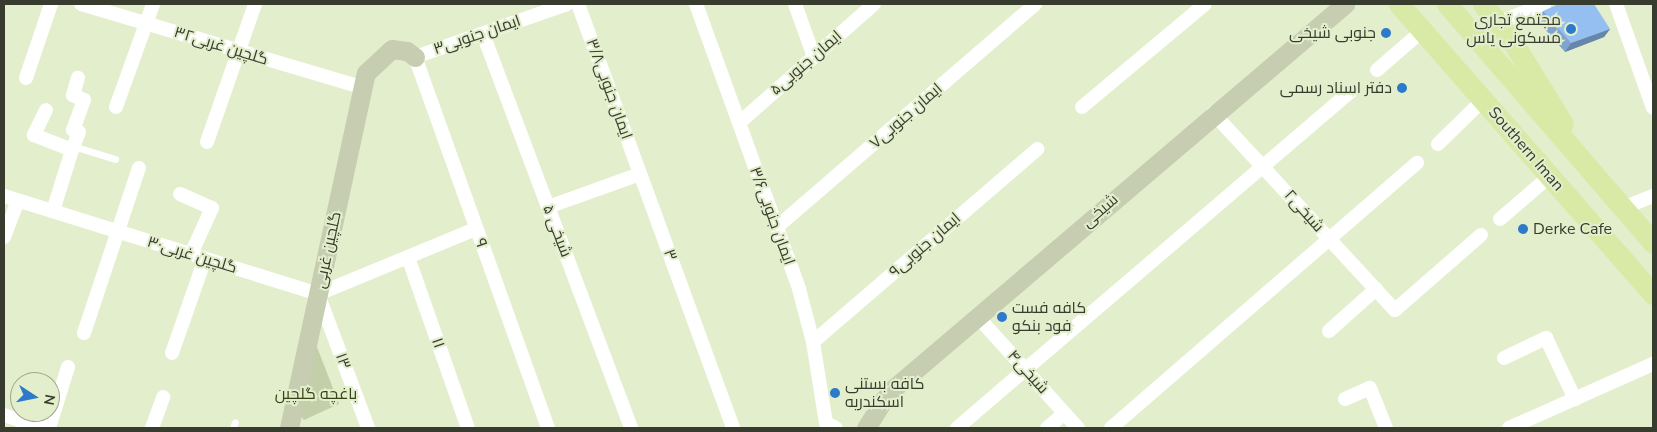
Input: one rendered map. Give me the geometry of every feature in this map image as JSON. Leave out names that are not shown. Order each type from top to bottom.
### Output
[{"type":"main road","name":"Southern Iman","points":[[1399,4],[1653,294]]},
{"type":"main road","points":[[1447,4],[1653,243]]},
{"type":"main road","points":[[1484,4],[1544,90],[1586,166]]},
{"type":"street","points":[[26,78],[51,4]]},
{"type":"street","name":"گلچین غربی۳۲","points":[[81,4],[239,51],[364,80]]},
{"type":"street","points":[[116,108],[153,4]]},
{"type":"street","points":[[207,142],[255,4]]},
{"type":"street","name":"ایمان جنوبی۳","points":[[415,57],[483,34],[535,9],[567,4]]},
{"type":"street","name":"ایمان جنوبی۳/۸","points":[[578,4],[640,174]]},
{"type":"street","name":"ایمان جنوبی۳/۶","points":[[696,4],[799,289],[813,342],[826,423],[836,428]]},
{"type":"street","points":[[794,4],[814,57]]},
{"type":"street","name":"ایمان جنوبی۵","points":[[739,123],[874,4]]},
{"type":"street","points":[[1082,107],[1205,4]]},
{"type":"street","name":"شیخی","points":[[866,428],[887,394],[1213,113],[1345,4]]},
{"type":"street","points":[[1498,23],[1544,4]]},
{"type":"street","points":[[1616,4],[1653,108]]},
{"type":"street","name":"ایمان جنوبی۷","points":[[777,228],[1030,5]]},
{"type":"street","points":[[1377,70],[1422,31]]},
{"type":"street","name":"شیخی ۵","points":[[483,34],[631,428]]},
{"type":"street","points":[[364,80],[392,49],[407,51],[415,57]]},
{"type":"street","name":"۹","points":[[415,57],[548,428]]},
{"type":"street","points":[[59,213],[72,148],[79,132],[73,130],[84,100],[73,95],[78,78]]},
{"type":"street","name":"گلچین غربی","points":[[289,428],[364,80]]},
{"type":"street","points":[[957,428],[1351,91]]},
{"type":"street","points":[[1438,144],[1484,99]]},
{"type":"street","points":[[46,110],[34,135],[72,148]]},
{"type":"street","name":"شیخی۲","points":[[1213,113],[1395,310],[1481,236]]},
{"type":"street","name":"ایمان جنوبی۹","points":[[813,342],[1037,149]]},
{"type":"street","points":[[1111,428],[1417,163]]},
{"type":"street","points":[[84,333],[139,168]]},
{"type":"street","points":[[548,207],[640,174]]},
{"type":"street","name":"۳","points":[[640,174],[733,428]]},
{"type":"street","points":[[1500,218],[1550,176]]},
{"type":"street","points":[[180,194],[212,208],[190,254]]},
{"type":"street","name":"گلچین غربی۳۰","points":[[4,196],[318,294]]},
{"type":"street","points":[[1623,208],[1653,196]]},
{"type":"street","points":[[4,237],[18,201]]},
{"type":"street","points":[[318,294],[476,229]]},
{"type":"street","name":"۱۱","points":[[408,257],[468,428]]},
{"type":"street","points":[[172,353],[205,259]]},
{"type":"street","points":[[1329,331],[1376,289]]},
{"type":"street","name":"۱۳","points":[[318,294],[368,428]]},
{"type":"street","name":"شیخی۴","points":[[977,316],[1078,428]]},
{"type":"street","points":[[1504,358],[1546,338],[1575,399]]},
{"type":"street","points":[[1509,428],[1653,364]]},
{"type":"street","points":[[49,428],[68,367]]},
{"type":"street","points":[[1345,399],[1370,388],[1386,428]]},
{"type":"street","points":[[152,428],[162,397]]},
{"type":"street","points":[[1047,428],[1064,413]]},
{"type":"street","points":[[4,415],[41,428]]},
{"type":"lane","points":[[72,148],[115,159]]},
{"type":"green space","name":"باغچه گلچین","points":[[317,347],[339,404],[304,420],[296,410],[305,365]]},
{"type":"building","name":"مجتمع تجاری مسکونی یاس","points":[[1559,4],[1594,4],[1610,29],[1571,43],[1543,11]]},
{"type":"place","name":"مجتمع تجاری مسکونی یاس","points":[[1571,29]]},
{"type":"place","name":"جنوبی شیخی","points":[[1386,33]]},
{"type":"place","name":"دفتر اسناد رسمی","points":[[1402,88]]},
{"type":"place","name":"Derke Cafe","points":[[1523,229]]},
{"type":"place","name":"کافه فست فود بنکو","points":[[1002,317]]},
{"type":"place","name":"کافه بستنی اسکندریه","points":[[835,393]]}]
